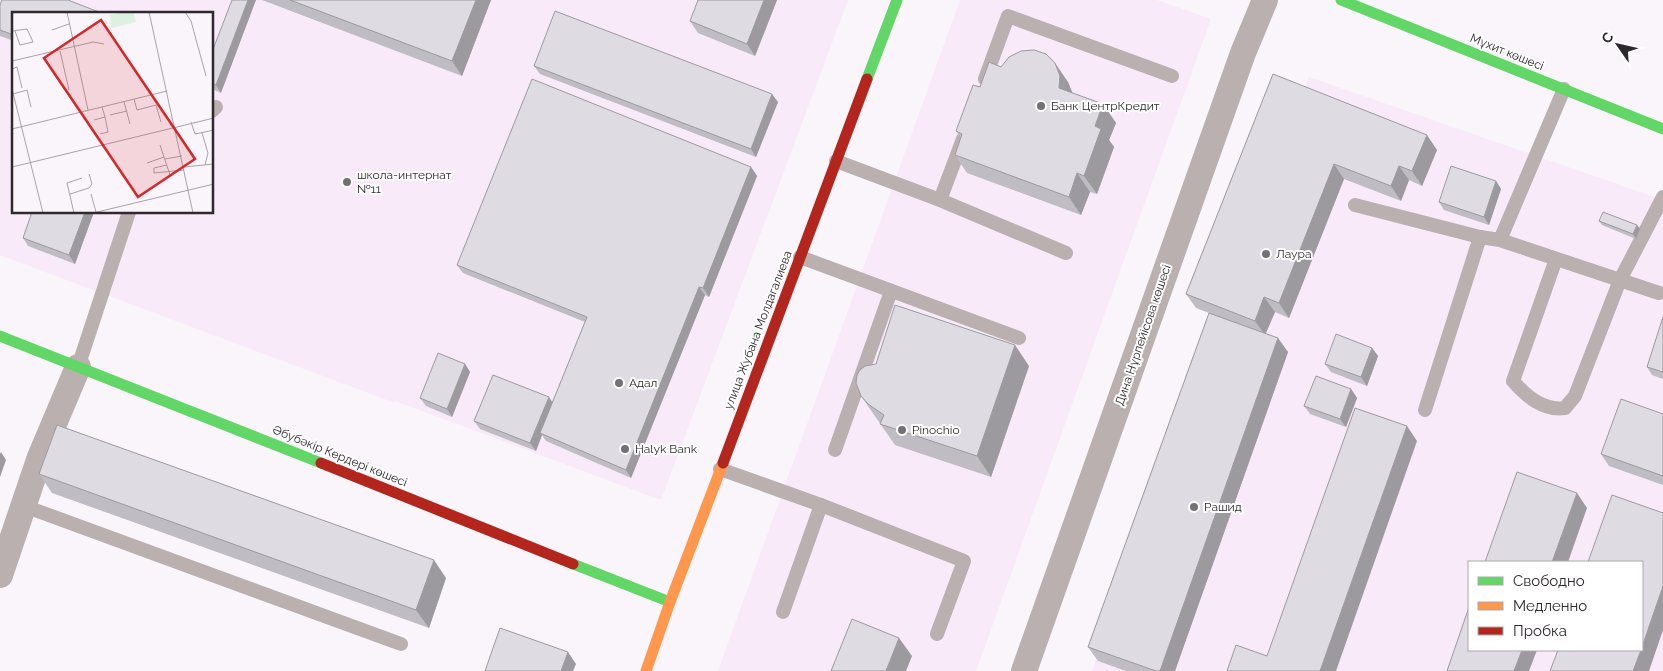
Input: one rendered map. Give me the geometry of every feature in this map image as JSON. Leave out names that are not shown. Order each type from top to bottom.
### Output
[{"type":"street","name":"улица Жубана Молдагалиева","points":[[646,671],[670,602],[897,0]]},
{"type":"street","name":"Дина Нұрпейісова көшесі","points":[[1024,671],[1243,53],[1265,0]]},
{"type":"street","name":"Мұхит көшесі","points":[[1341,0],[1663,130]]},
{"type":"street","name":"Әбубәкір Кердері көшесі","points":[[0,336],[670,602]]},
{"type":"street","points":[[0,575],[40,457],[78,367]]},
{"type":"lane","points":[[981,90],[1008,16],[1172,76]]},
{"type":"lane","points":[[1500,240],[1564,89]]},
{"type":"lane","points":[[940,200],[967,127]]},
{"type":"lane","points":[[836,161],[940,200],[1066,254]]},
{"type":"lane","points":[[1556,259],[1513,381],[1525,395],[1555,409],[1565,408],[1575,396],[1620,280],[1663,197]]},
{"type":"lane","points":[[1355,205],[1480,238],[1500,240],[1659,293]]},
{"type":"lane","points":[[78,367],[128,214]]},
{"type":"lane","points":[[1425,410],[1480,238]]},
{"type":"lane","points":[[800,257],[1019,338]]},
{"type":"lane","points":[[835,450],[891,291]]},
{"type":"lane","points":[[720,470],[821,505],[964,561],[937,634]]},
{"type":"lane","points":[[783,612],[821,505]]},
{"type":"lane","points":[[24,506],[401,644]]},
{"type":"shaded area","points":[[0,0],[848,0],[661,500],[395,401],[395,403],[0,255]]},
{"type":"shaded area","points":[[960,0],[1157,0],[1211,19],[976,671],[718,671]]},
{"type":"shaded area","points":[[1309,77],[1663,200],[1663,671],[1092,671]]},
{"type":"building","points":[[2,0],[68,0],[99,12],[12,12],[12,34],[0,30],[0,5]]},
{"type":"building","points":[[232,0],[248,0],[216,85],[214,84],[214,47]]},
{"type":"building","points":[[290,0],[476,0],[452,61]]},
{"type":"building","points":[[698,0],[764,0],[747,44],[690,21]]},
{"type":"building","points":[[555,11],[772,94],[751,149],[534,66]]},
{"type":"building","points":[[1034,50],[1046,54],[1055,63],[1060,76],[1059,88],[1103,104],[1095,126],[1101,129],[1084,176],[1077,173],[1069,197],[955,155],[962,134],[956,131],[973,85],[980,87],[989,62],[1001,67],[1009,57],[1021,51]]},
{"type":"building","name":"Лаура","points":[[1273,74],[1427,135],[1412,171],[1399,166],[1391,186],[1334,164],[1279,303],[1264,297],[1255,321],[1186,294]]},
{"type":"building","points":[[532,79],[751,167],[703,288],[699,287],[626,470],[540,433],[587,317],[457,265]]},
{"type":"building","points":[[1451,166],[1496,181],[1484,217],[1439,202]]},
{"type":"building","points":[[1603,212],[1637,225],[1633,234],[1599,221]]},
{"type":"building","points":[[31,214],[84,214],[69,255],[23,238]]},
{"type":"building","points":[[895,305],[1015,345],[977,456],[880,424],[884,415],[868,404],[861,396],[856,383],[857,375],[865,366],[876,364]]},
{"type":"building","name":"Рашид","points":[[1209,313],[1278,338],[1160,671],[1156,671],[1088,647]]},
{"type":"building","points":[[1663,317],[1663,372],[1647,367]]},
{"type":"building","points":[[1336,334],[1372,348],[1361,377],[1325,364]]},
{"type":"building","points":[[438,353],[465,364],[447,409],[420,398]]},
{"type":"building","points":[[493,375],[549,397],[530,443],[474,421]]},
{"type":"building","points":[[1316,376],[1351,389],[1340,419],[1304,406]]},
{"type":"building","points":[[1621,399],[1663,414],[1663,476],[1601,454]]},
{"type":"building","points":[[1355,408],[1407,426],[1320,671],[1227,671],[1236,645],[1267,656]]},
{"type":"building","points":[[57,425],[434,560],[416,610],[39,474]]},
{"type":"building","points":[[1517,472],[1577,493],[1552,561],[1485,561]]},
{"type":"building","points":[[1612,495],[1663,513],[1663,586],[1643,644],[1643,561],[1588,561]]},
{"type":"building","points":[[1468,610],[1468,651],[1522,651],[1514,671],[1447,671]]},
{"type":"building","points":[[852,619],[899,638],[886,671],[831,671]]},
{"type":"building","points":[[500,628],[568,652],[561,671],[485,671]]},
{"type":"building","points":[[1558,651],[1641,651],[1633,671],[1550,671]]},
{"type":"traffic: fast","points":[[867,79],[897,0]]},
{"type":"traffic: fast","points":[[1341,0],[1663,129]]},
{"type":"traffic: fast","points":[[0,336],[321,463]]},
{"type":"traffic: fast","points":[[573,564],[670,602]]},
{"type":"traffic: slow","points":[[646,671],[723,463]]},
{"type":"traffic: jam","points":[[723,463],[867,79]]},
{"type":"traffic: jam","points":[[321,463],[573,564]]},
{"type":"place","name":"Банк ЦентрКредит","points":[[1041,106]]},
{"type":"place","name":"школа-интернат №11","points":[[347,182]]},
{"type":"place","name":"Лаура","points":[[1266,254]]},
{"type":"place","name":"Адал","points":[[619,383]]},
{"type":"place","name":"Pinochio","points":[[902,430]]},
{"type":"place","name":"Halyk Bank","points":[[625,449]]},
{"type":"place","name":"Рашид","points":[[1194,507]]}]
